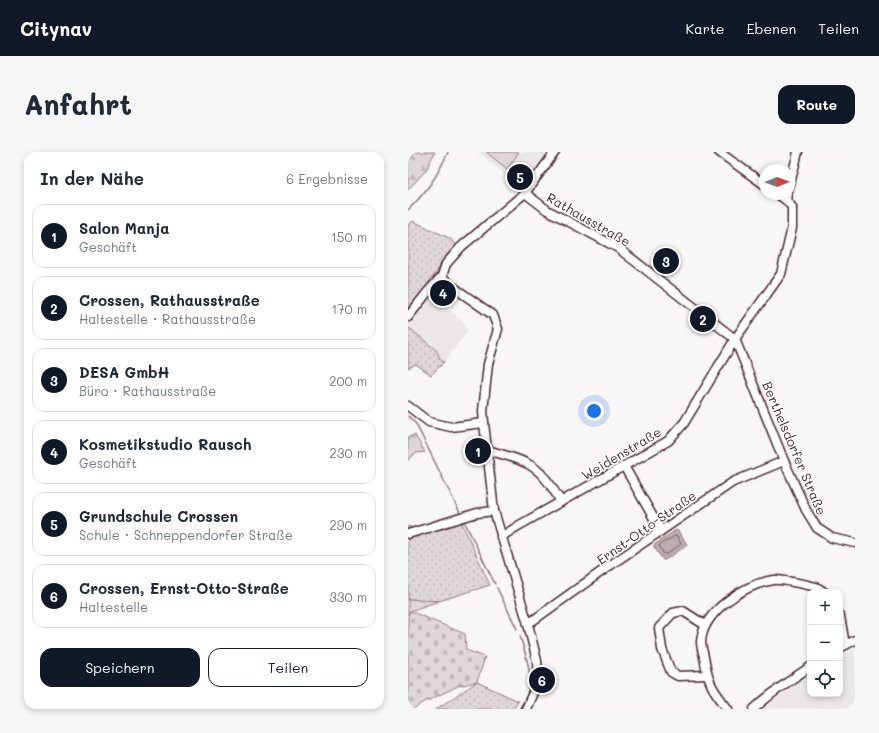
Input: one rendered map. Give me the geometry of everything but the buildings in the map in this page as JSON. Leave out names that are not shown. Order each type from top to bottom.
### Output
[{"type":"street","points":[[408,318],[442,276],[446,264],[461,247],[525,193],[555,152]]},
{"type":"street","points":[[719,152],[759,181]]},
{"type":"street","points":[[795,164],[798,152]]},
{"type":"street","name":"Rathausstraße","points":[[525,193],[547,210],[618,248],[735,339]]},
{"type":"street","name":"Weidenstraße","points":[[501,537],[668,441],[679,429],[735,339],[781,274],[792,228],[792,207],[788,200]]},
{"type":"street","points":[[442,276],[449,284],[493,315],[498,329],[488,364],[483,411],[494,511],[528,624],[537,661],[538,675],[535,688],[526,709]]},
{"type":"street","name":"Berthelsdorfer Straße","points":[[735,339],[784,461],[806,510],[817,528],[832,538],[855,543]]},
{"type":"street","points":[[408,406],[429,422],[436,424],[451,427],[484,423]]},
{"type":"street","points":[[488,450],[514,458],[532,466],[547,481],[561,502]]},
{"type":"street","name":"Ernst-Otto-Straße","points":[[528,624],[733,482],[784,461]]},
{"type":"street","points":[[624,466],[661,531]]},
{"type":"street","points":[[408,534],[477,513],[494,511]]},
{"type":"street","points":[[728,709],[712,689],[707,675],[701,642],[705,625],[714,613],[742,591],[757,584],[776,579],[817,587],[820,589]]},
{"type":"street","points":[[705,625],[683,611],[673,613],[659,628],[662,649],[671,672],[678,676],[707,675]]},
{"type":"street","points":[[843,646],[855,640]]},
{"type":"street","points":[[754,709],[765,699],[807,669]]},
{"type":"shaded area","points":[[478,152],[550,152],[523,190]]},
{"type":"shaded area","points":[[429,292],[465,324],[468,331],[444,362],[440,359],[437,351],[408,327],[408,319]]},
{"type":"shaded area","points":[[855,648],[855,709],[764,709],[787,690],[807,677],[807,697],[843,697],[843,655]]},
{"type":"green space","points":[[408,152],[435,152],[426,170],[408,190]]},
{"type":"green space","points":[[486,152],[519,152],[507,169]]},
{"type":"green space","points":[[413,221],[451,239],[455,245],[408,312],[408,225]]},
{"type":"green space","points":[[408,327],[437,351],[440,359],[444,362],[431,375],[416,364],[408,368]]},
{"type":"green space","points":[[415,435],[425,452],[416,453],[408,460],[408,437]]},
{"type":"green space","points":[[461,521],[490,585],[439,601],[408,599],[408,526],[416,529]]},
{"type":"green space","points":[[408,599],[439,601],[410,611],[408,615]]},
{"type":"green space","points":[[410,611],[465,634],[466,650],[485,657],[477,682],[458,686],[421,704],[415,709],[408,709],[408,616]]},
{"type":"green space","points":[[477,682],[518,701],[513,709],[436,709]]},
{"type":"water","points":[[676,530],[687,544],[663,560],[654,545]]},
{"type":"waterway","points":[[408,210],[431,183],[448,152]]},
{"type":"waterway","points":[[408,416],[416,424],[460,513]]},
{"type":"waterway","points":[[465,523],[495,584]]},
{"type":"waterway","points":[[497,588],[517,629]]},
{"type":"waterway","points":[[519,709],[525,700],[530,682],[530,673],[520,636]]},
{"type":"place","name":"Grundschule Crossen","points":[[520,177]]},
{"type":"place","name":"DESA GmbH","points":[[666,261]]},
{"type":"place","name":"Kosmetikstudio Rausch","points":[[443,293]]},
{"type":"place","name":"Crossen, Rathausstraße","points":[[703,319]]},
{"type":"place","name":"Salon Manja","points":[[478,451]]},
{"type":"place","name":"Crossen, Ernst-Otto-Straße","points":[[542,680]]}]
